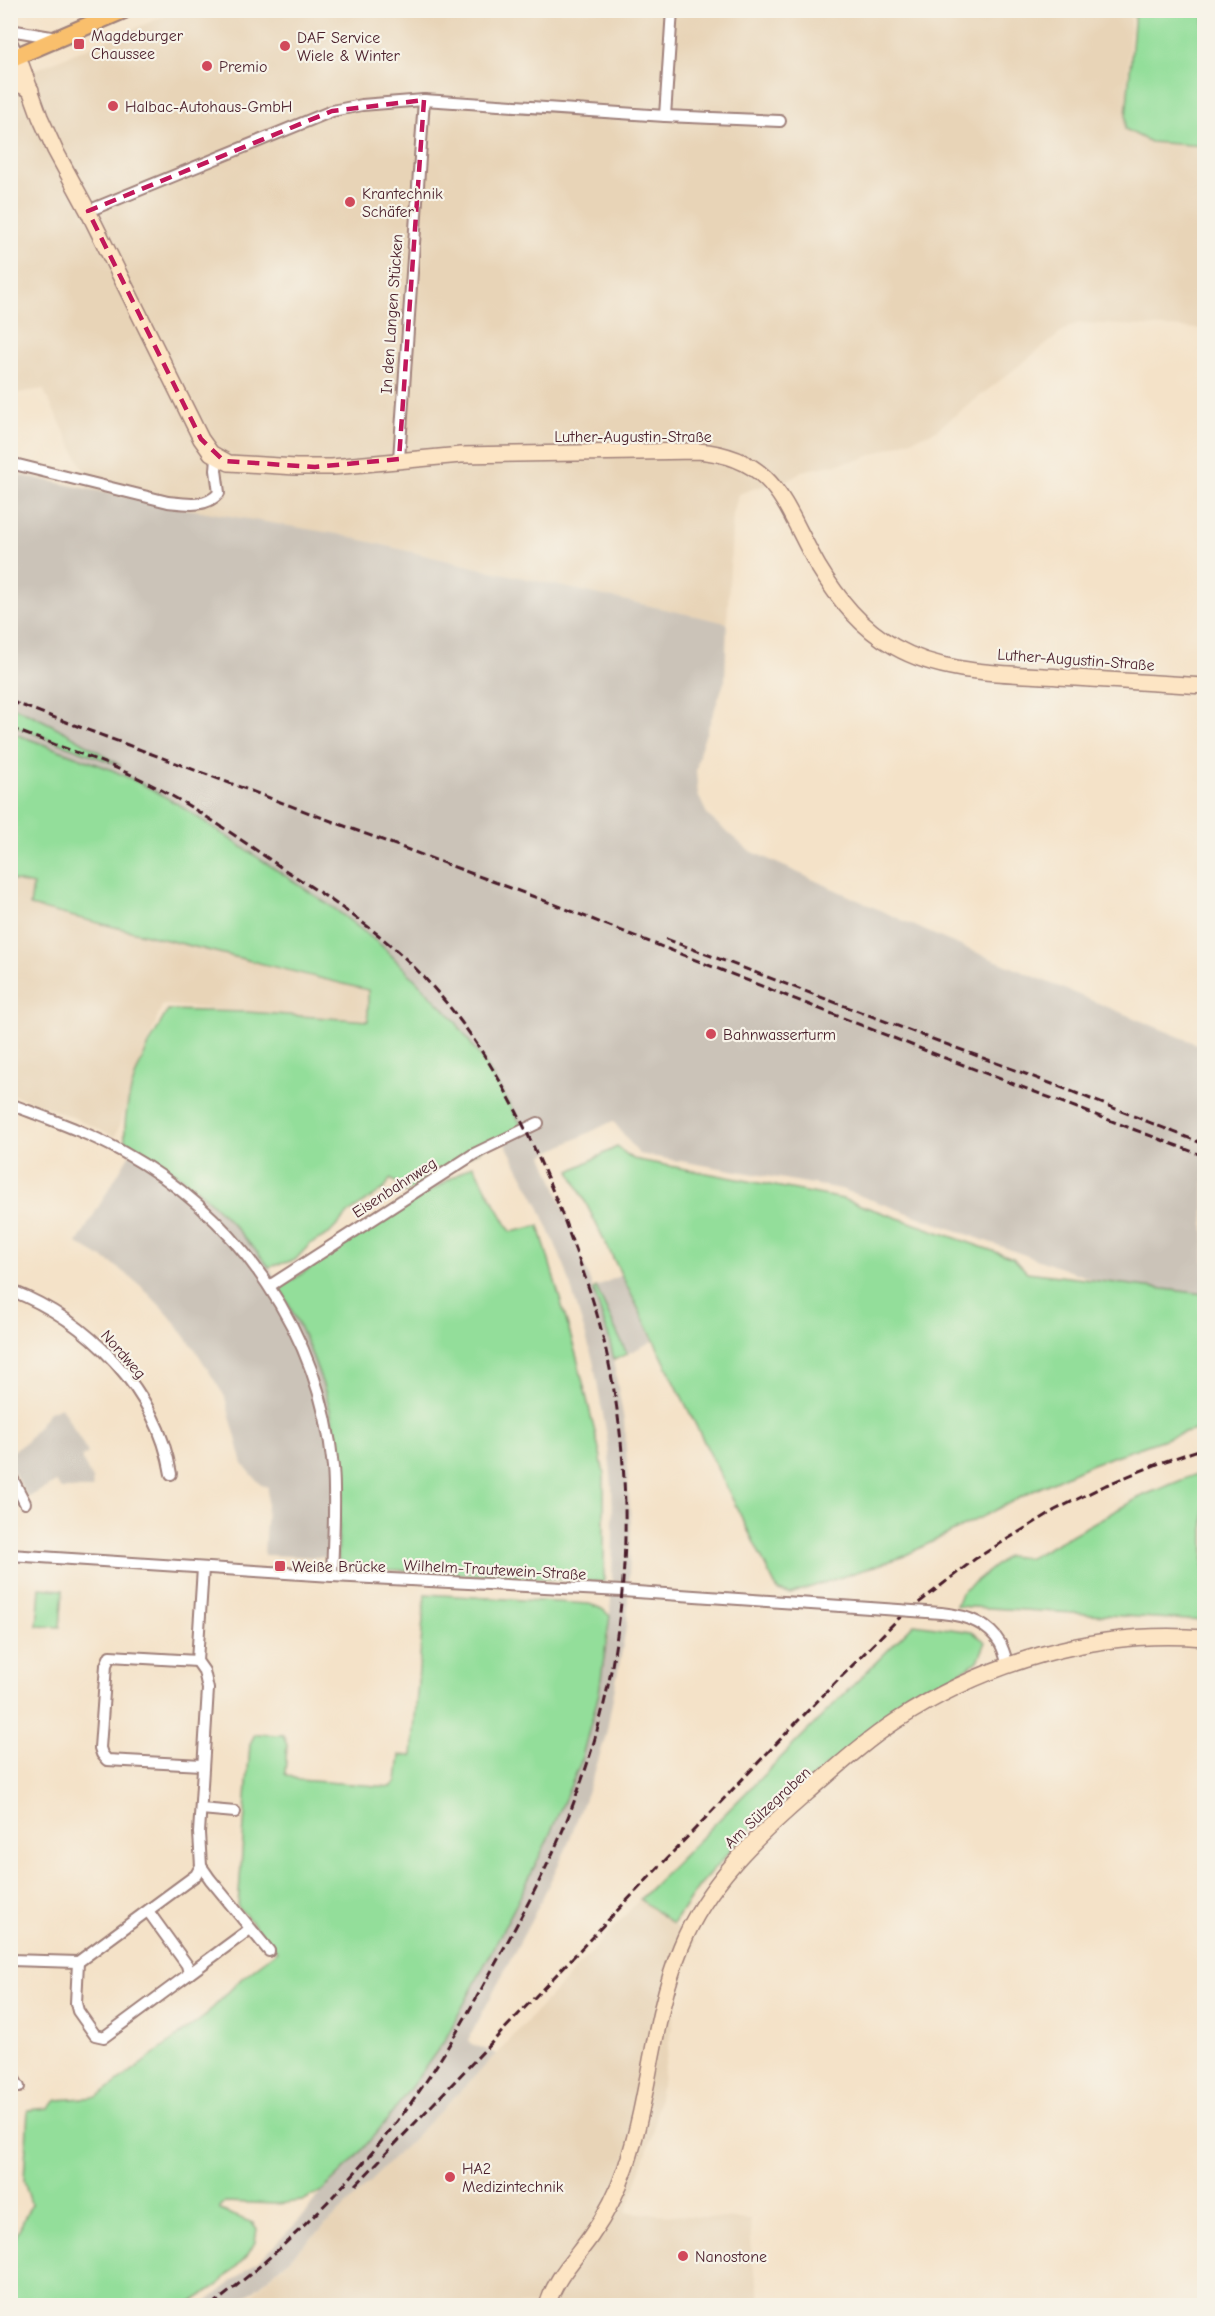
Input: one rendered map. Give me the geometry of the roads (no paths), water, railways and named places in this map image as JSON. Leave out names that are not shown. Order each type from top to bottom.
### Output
[{"type":"main road","points":[[14,58],[124,10]]},
{"type":"street","points":[[665,116],[672,10]]},
{"type":"street","points":[[10,30],[60,39]]},
{"type":"street","points":[[10,39],[14,58],[31,90],[55,150],[88,211],[205,447],[217,457],[219,493],[214,499],[203,503],[189,505],[168,502],[10,463]]},
{"type":"street","points":[[10,80],[31,90]]},
{"type":"street","points":[[88,211],[332,111],[363,105],[424,100],[780,121]]},
{"type":"street","name":"In den Langen Stücken","points":[[399,459],[424,100]]},
{"type":"street","name":"Luther-Augustin-Straße","points":[[217,457],[238,464],[332,467],[461,455],[681,451],[728,455],[744,462],[770,481],[780,493],[818,565],[839,597],[859,621],[896,648],[924,660],[968,670],[1204,686]]},
{"type":"street","points":[[10,1104],[86,1133],[124,1152],[172,1182],[219,1224],[271,1285],[297,1332],[310,1364],[329,1437],[334,1493],[332,1576]]},
{"type":"street","name":"Eisenbahnweg","points":[[271,1285],[474,1154],[538,1123]]},
{"type":"street","name":"Nordweg","points":[[10,1290],[51,1308],[85,1332],[114,1360],[154,1419],[171,1474]]},
{"type":"street","points":[[10,1474],[26,1503]]},
{"type":"street","name":"Wilhelm-Trautewein-Straße","points":[[10,1555],[332,1576],[608,1590],[942,1613],[961,1616],[986,1628],[999,1642],[1008,1666]]},
{"type":"street","points":[[203,1568],[197,1661],[204,1671],[208,1689],[199,1833],[201,1866],[269,1951]]},
{"type":"street","name":"Am Sülzegraben","points":[[547,2306],[561,2275],[591,2236],[623,2175],[634,2139],[664,1996],[671,1972],[693,1922],[717,1882],[769,1825],[896,1721],[941,1696],[1008,1666],[1096,1641],[1146,1637],[1204,1638]]},
{"type":"street","points":[[197,1661],[110,1656],[106,1665],[100,1748],[107,1760],[202,1766]]},
{"type":"street","points":[[201,1809],[235,1812]]},
{"type":"street","points":[[10,1960],[78,1962],[196,1875],[201,1866]]},
{"type":"street","points":[[148,1911],[188,1965],[189,1974]]},
{"type":"street","points":[[78,1962],[76,2003],[78,2011],[95,2035],[104,2037],[250,1929]]},
{"type":"street","points":[[10,2073],[19,2086]]},
{"type":"railway","points":[[10,701],[556,905],[924,1050],[1204,1156]]},
{"type":"railway","points":[[10,728],[133,776],[202,814],[368,927],[413,966],[439,994],[483,1054],[536,1152],[565,1222],[592,1299],[605,1346],[616,1403],[623,1460],[625,1517],[623,1575],[617,1632],[607,1689],[593,1744],[575,1799],[556,1846],[523,1913],[473,2003],[431,2074],[408,2107],[357,2170],[330,2199],[273,2255],[211,2306]]},
{"type":"railway","points":[[666,939],[1063,1088],[1204,1144]]},
{"type":"railway","points":[[356,2185],[794,1725],[898,1619],[975,1559],[1055,1510],[1106,1485],[1204,1448]]},
{"type":"place","name":"Magdeburger Chaussee","points":[[79,44]]},
{"type":"place","name":"DAF Service Wiele & Winter","points":[[285,46]]},
{"type":"place","name":"Premio","points":[[207,66]]},
{"type":"place","name":"Halbac-Autohaus-GmbH","points":[[113,106]]},
{"type":"place","name":"Krantechnik Schäfer","points":[[350,202]]},
{"type":"place","name":"Bahnwasserturm","points":[[711,1034]]},
{"type":"place","name":"Weiße Brücke","points":[[280,1566]]},
{"type":"place","name":"HA2 Medizintechnik","points":[[450,2177]]},
{"type":"place","name":"Nanostone","points":[[683,2256]]}]
